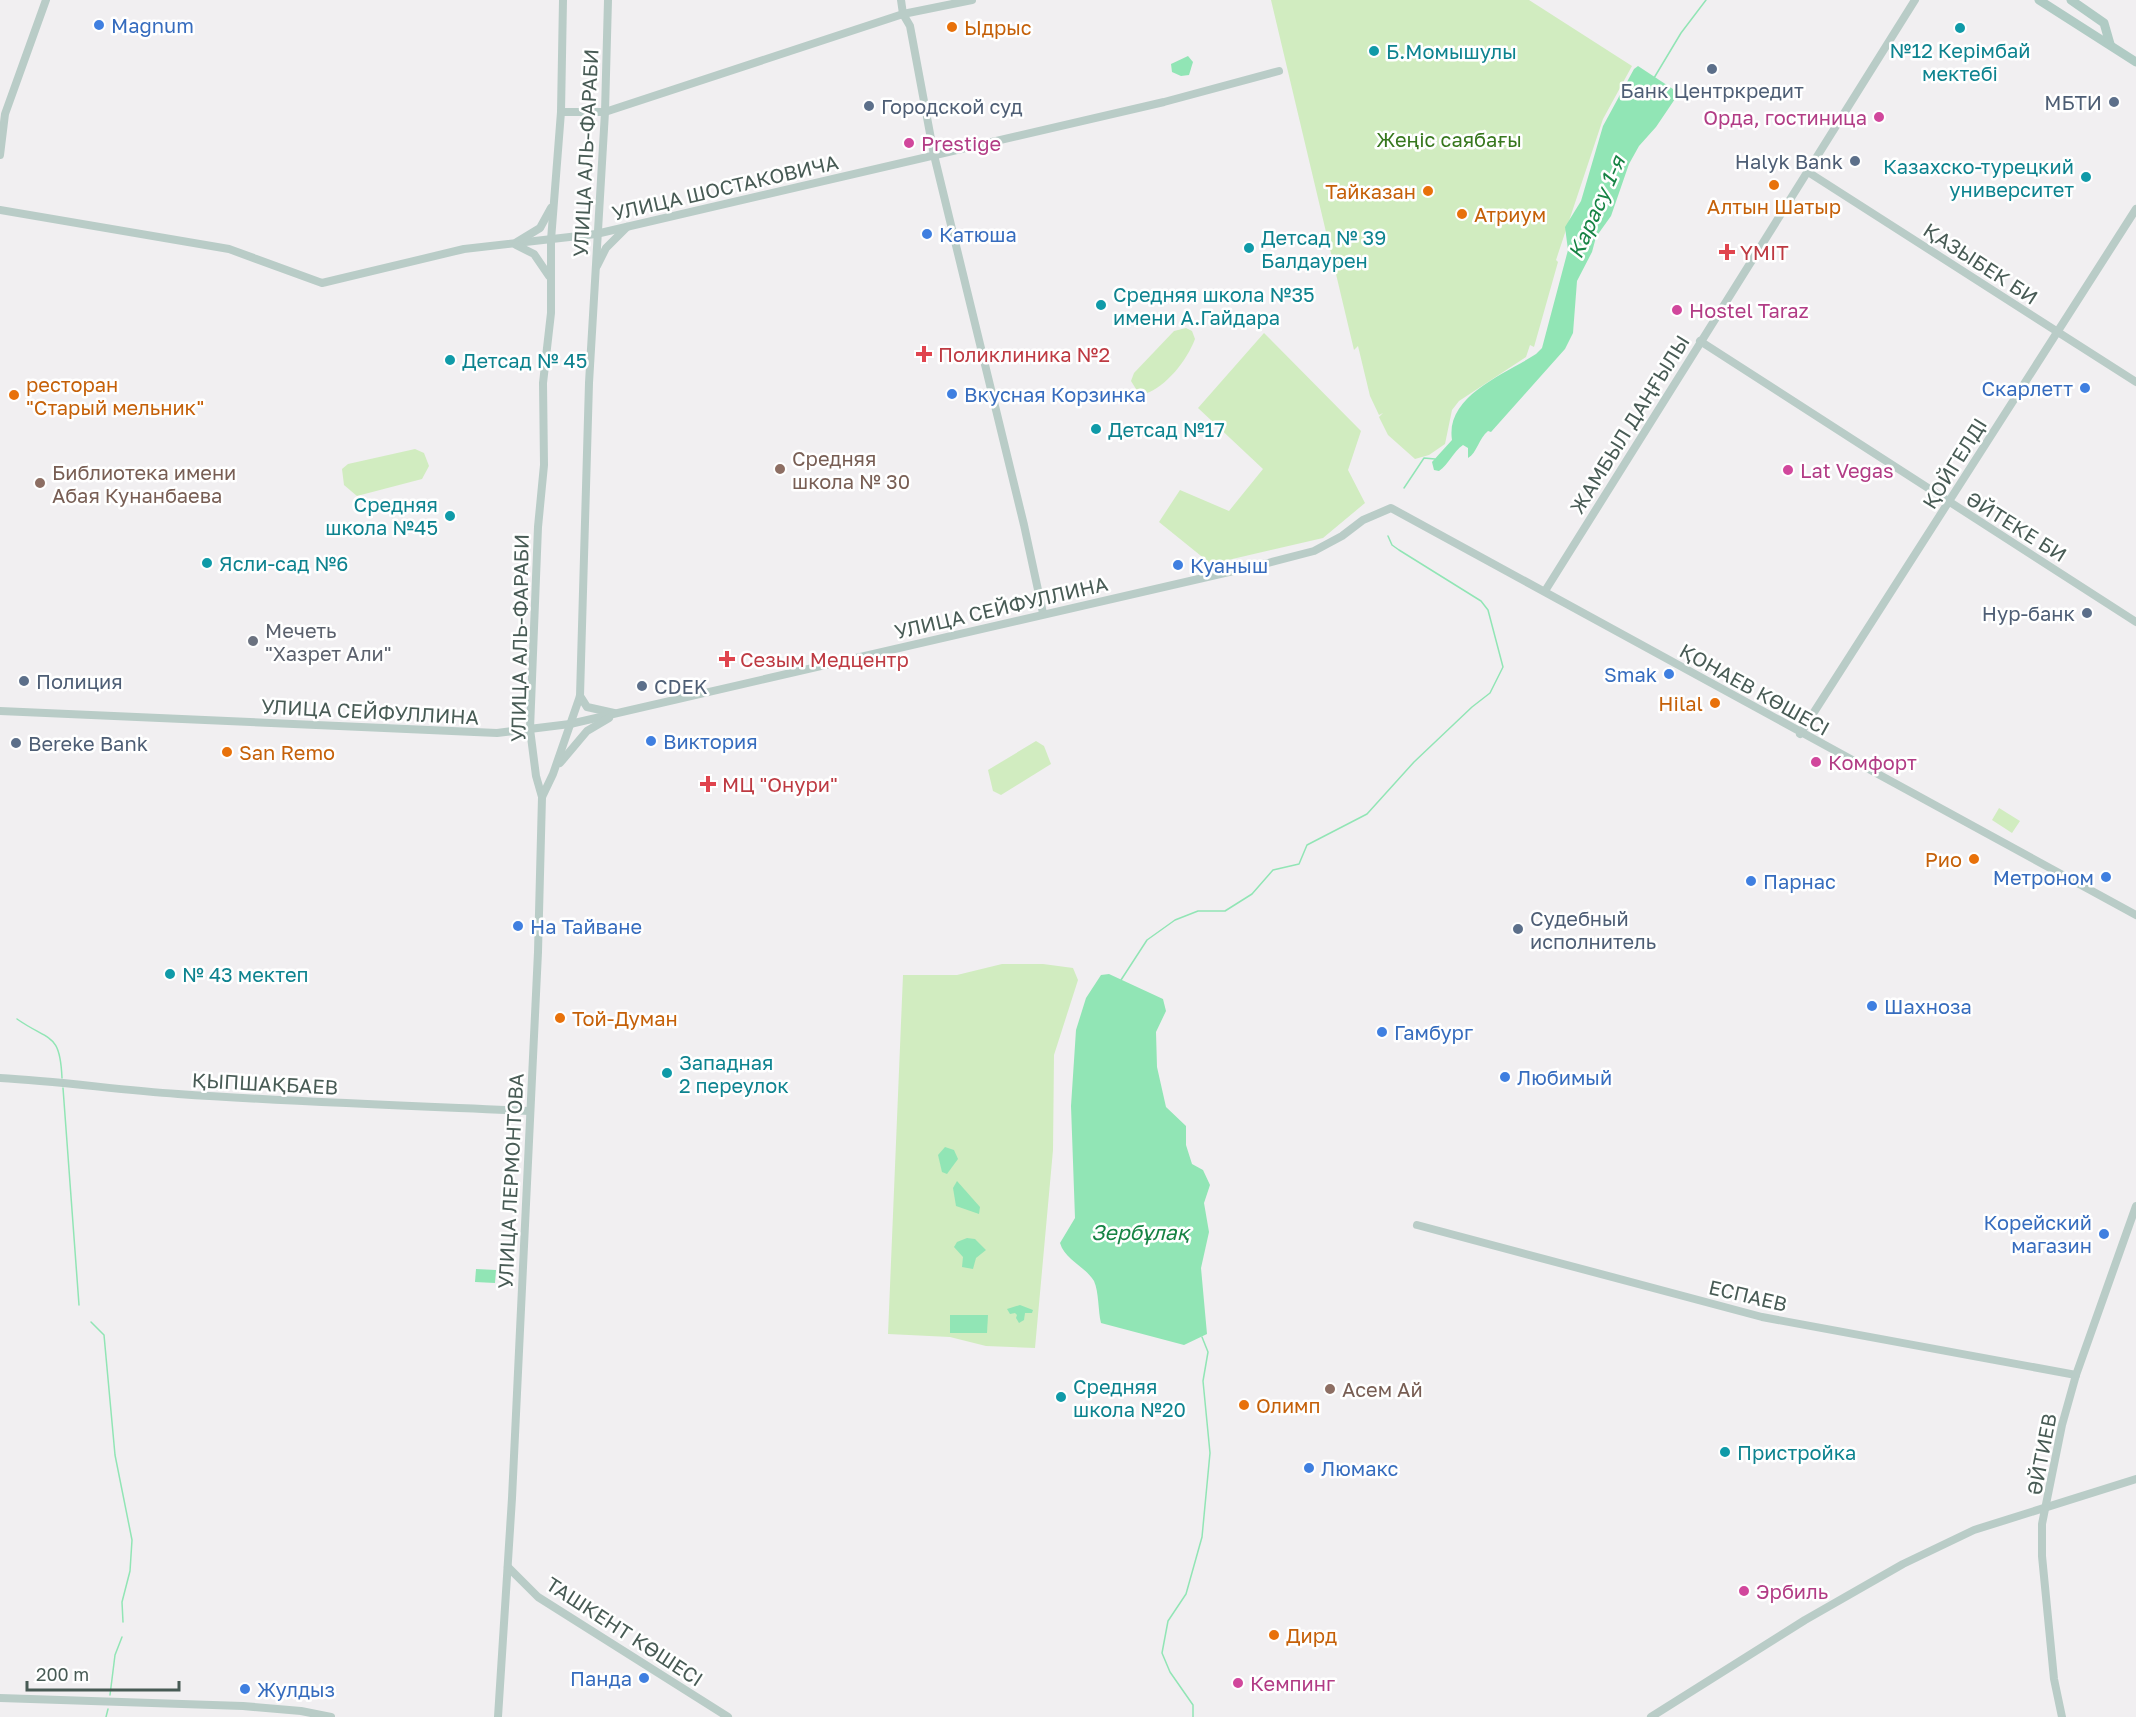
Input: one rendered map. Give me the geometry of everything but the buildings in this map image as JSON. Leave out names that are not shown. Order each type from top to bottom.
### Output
[{"type":"main road","points":[[2039,0],[2136,62]]},
{"type":"main road","points":[[2071,0],[2104,23],[2110,44]]},
{"type":"street","points":[[0,155],[5,114],[46,0]]},
{"type":"street","name":"УЛИЦА АЛЬ-ФАРАБИ","points":[[542,797],[536,776],[530,729],[538,527],[544,465],[543,383],[551,313],[551,240],[561,112],[563,0]]},
{"type":"street","name":"УЛИЦА АЛЬ-ФАРАБИ","points":[[542,797],[553,774],[580,696],[596,234],[605,112],[608,0]]},
{"type":"street","points":[[901,0],[903,14],[910,26],[934,155],[1043,613]]},
{"type":"street","points":[[561,112],[605,112],[903,14],[972,0]]},
{"type":"street","name":"ЖАМБЫЛ ДАҢҒЫЛЫ","points":[[1545,591],[1700,340],[1915,0]]},
{"type":"street","name":"УЛИЦА ШОСТАКОВИЧА","points":[[0,210],[229,249],[322,283],[464,249],[596,234],[1152,105],[1279,71]]},
{"type":"street","name":"ҚАЗЫБЕК БИ","points":[[1808,172],[2136,382]]},
{"type":"street","points":[[513,244],[540,228],[554,202]]},
{"type":"street","name":"ҚОЙГЕЛДІ","points":[[1800,734],[2136,209]]},
{"type":"street","points":[[596,269],[606,248],[627,227]]},
{"type":"street","points":[[513,244],[534,254],[541,261],[551,279]]},
{"type":"street","name":"ӘЙТЕКЕ БИ","points":[[1700,340],[2136,622]]},
{"type":"street","name":"УЛИЦА СЕЙФУЛЛИНА","points":[[0,711],[497,734],[570,724],[728,690],[1043,613],[1314,551],[1342,536],[1363,520],[1391,508]]},
{"type":"street","name":"ҚОНАЕВ КӨШЕСІ","points":[[1391,508],[1545,591],[1800,734],[2136,915]]},
{"type":"street","points":[[580,696],[587,707],[617,713]]},
{"type":"street","points":[[553,774],[587,731],[617,713]]},
{"type":"street","name":"УЛИЦА ЛЕРМОНТОВА","points":[[498,1717],[508,1567],[538,952],[542,797]]},
{"type":"street","name":"ҚЫПШАҚБАЕВ","points":[[0,1078],[175,1094],[529,1111]]},
{"type":"street","name":"ӘЙТИЕВ","points":[[2062,1717],[2054,1679],[2042,1556],[2042,1524],[2062,1425],[2076,1375],[2136,1206]]},
{"type":"street","name":"ЕСПАЕВ","points":[[1417,1224],[1762,1317],[2076,1375]]},
{"type":"street","points":[[1651,1717],[1805,1620],[1903,1564],[1974,1530],[2136,1479]]},
{"type":"street","name":"ТАШКЕНТ КӨШЕСІ","points":[[508,1567],[538,1597],[728,1717]]},
{"type":"street","points":[[0,1698],[243,1706],[301,1711],[332,1717]]},
{"type":"green space","name":"Жеңіс саябағы","points":[[1271,0],[1529,0],[1632,66],[1603,119],[1556,260],[1558,262],[1534,347],[1530,345],[1526,357],[1459,401],[1452,410],[1445,444],[1429,455],[1415,459],[1388,435],[1379,417],[1383,413],[1379,415],[1370,396],[1358,346],[1354,350]]},
{"type":"green space","points":[[1186,328],[1192,331],[1195,339],[1175,371],[1161,385],[1145,394],[1136,389],[1131,381],[1134,373],[1174,331]]},
{"type":"green space","points":[[1264,333],[1361,431],[1348,470],[1365,503],[1323,538],[1211,564],[1159,522],[1180,490],[1229,511],[1263,469],[1198,408]]},
{"type":"green space","points":[[415,449],[424,453],[429,466],[422,479],[357,496],[344,485],[342,469],[348,464]]},
{"type":"green space","points":[[1036,741],[1044,746],[1051,764],[1001,795],[993,791],[988,770]]},
{"type":"green space","points":[[1999,808],[2020,821],[2012,833],[1992,820]]},
{"type":"green space","points":[[1002,964],[1043,964],[1073,968],[1078,980],[1054,1055],[1053,1150],[1035,1348],[986,1346],[950,1337],[888,1334],[903,975],[957,975]]},
{"type":"water","points":[[1188,56],[1193,62],[1189,75],[1181,76],[1172,72],[1171,64]]},
{"type":"water","name":"Карасу 1-я","points":[[1638,66],[1679,93],[1656,127],[1639,146],[1629,164],[1611,216],[1596,237],[1592,252],[1577,281],[1573,333],[1565,349],[1491,432],[1488,431],[1485,434],[1471,456],[1468,458],[1468,448],[1463,445],[1439,471],[1434,470],[1432,462],[1452,440],[1452,424],[1458,410],[1468,398],[1494,378],[1536,354],[1542,348],[1568,250],[1565,227],[1581,201],[1603,126],[1634,69]]},
{"type":"water","name":"Зербұлақ","points":[[1109,974],[1163,999],[1166,1011],[1156,1032],[1157,1067],[1166,1107],[1186,1126],[1186,1145],[1192,1164],[1203,1170],[1210,1185],[1204,1203],[1209,1232],[1201,1268],[1207,1334],[1184,1345],[1101,1323],[1094,1281],[1066,1254],[1060,1243],[1075,1218],[1071,1106],[1076,1030],[1086,998],[1101,975]]},
{"type":"water","points":[[945,1147],[954,1150],[958,1159],[947,1174],[942,1172],[938,1155]]},
{"type":"water","points":[[957,1181],[980,1207],[979,1214],[956,1206],[953,1188]]},
{"type":"water","points":[[967,1238],[975,1239],[986,1250],[976,1258],[973,1269],[962,1267],[963,1257],[954,1247],[957,1242]]},
{"type":"water","points":[[476,1269],[496,1270],[495,1283],[475,1282]]},
{"type":"water","points":[[1020,1305],[1033,1310],[1032,1313],[1025,1313],[1024,1320],[1019,1323],[1017,1315],[1010,1314],[1007,1309]]},
{"type":"water","points":[[950,1315],[988,1315],[987,1333],[950,1333]]},
{"type":"waterway","points":[[1654,78],[1681,33],[1706,0]]},
{"type":"waterway","points":[[1404,488],[1424,458],[1435,459]]},
{"type":"waterway","points":[[1121,980],[1147,940],[1175,920],[1198,911],[1225,911],[1252,894],[1273,870],[1299,864],[1307,845],[1367,814],[1414,762],[1490,693],[1503,667],[1488,610],[1481,601],[1392,545],[1388,536]]},
{"type":"waterway","points":[[17,1019],[56,1045],[62,1078]]},
{"type":"waterway","points":[[63,1088],[79,1305]]},
{"type":"waterway","points":[[91,1322],[104,1335],[115,1455],[132,1540],[130,1571],[122,1602],[123,1622]]},
{"type":"waterway","points":[[1193,1717],[1193,1705],[1170,1672],[1162,1653],[1168,1621],[1186,1594],[1202,1537],[1210,1453],[1203,1381],[1208,1352],[1202,1337]]},
{"type":"waterway","points":[[110,1695],[115,1655],[122,1637]]},
{"type":"waterway","points":[[106,1717],[108,1709]]},
{"type":"place","name":"Magnum","points":[[99,25]]},
{"type":"place","name":"Ыдрыс","points":[[952,27]]},
{"type":"place","name":"№12 Керімбай мектебі","points":[[1960,28]]},
{"type":"place","name":"Б.Момышулы","points":[[1374,51]]},
{"type":"place","name":"Банк Центркредит","points":[[1712,69]]},
{"type":"place","name":"МБТИ","points":[[2114,102]]},
{"type":"place","name":"Городской суд","points":[[869,106]]},
{"type":"place","name":"Орда, гостиница","points":[[1879,117]]},
{"type":"place","name":"Prestige","points":[[909,143]]},
{"type":"place","name":"Halyk Bank","points":[[1855,161]]},
{"type":"place","name":"Казахско-турецкий университет","points":[[2086,177]]},
{"type":"place","name":"Алтын Шатыр","points":[[1774,185]]},
{"type":"place","name":"Тайказан","points":[[1428,191]]},
{"type":"place","name":"Атриум","points":[[1462,214]]},
{"type":"place","name":"Катюша","points":[[927,234]]},
{"type":"place","name":"Детсад № 39 Балдаурен","points":[[1249,248]]},
{"type":"place","name":"YMIT","points":[[1727,252]]},
{"type":"place","name":"Средняя школа №35 имени А.Гайдара","points":[[1101,305]]},
{"type":"place","name":"Hostel Taraz","points":[[1677,310]]},
{"type":"place","name":"Поликлиника №2","points":[[924,354]]},
{"type":"place","name":"Детсад № 45","points":[[450,360]]},
{"type":"place","name":"Скарлетт","points":[[2085,388]]},
{"type":"place","name":"Вкусная Корзинка","points":[[952,394]]},
{"type":"place","name":"ресторан \"Старый мельник\"","points":[[14,395]]},
{"type":"place","name":"Детсад №17","points":[[1096,429]]},
{"type":"place","name":"Средняя школа № 30","points":[[780,469]]},
{"type":"place","name":"Lat Vegas","points":[[1788,470]]},
{"type":"place","name":"Библиотека имени Абая Кунанбаева","points":[[40,483]]},
{"type":"place","name":"Средняя школа №45","points":[[450,516]]},
{"type":"place","name":"Ясли-сад №6","points":[[207,563]]},
{"type":"place","name":"Куаныш","points":[[1178,565]]},
{"type":"place","name":"Нур-банк","points":[[2087,613]]},
{"type":"place","name":"Мечеть \"Хазрет Али\"","points":[[253,641]]},
{"type":"place","name":"Сезым Медцентр","points":[[727,659]]},
{"type":"place","name":"Smak","points":[[1669,674]]},
{"type":"place","name":"Полиция","points":[[24,681]]},
{"type":"place","name":"CDEK","points":[[642,686]]},
{"type":"place","name":"Hilal","points":[[1715,703]]},
{"type":"place","name":"Виктория","points":[[651,741]]},
{"type":"place","name":"Bereke Bank","points":[[16,743]]},
{"type":"place","name":"San Remo","points":[[227,752]]},
{"type":"place","name":"Комфорт","points":[[1816,762]]},
{"type":"place","name":"МЦ \"Онури\"","points":[[708,784]]},
{"type":"place","name":"Рио","points":[[1974,859]]},
{"type":"place","name":"Метроном","points":[[2106,877]]},
{"type":"place","name":"Парнас","points":[[1751,881]]},
{"type":"place","name":"На Тайване","points":[[518,926]]},
{"type":"place","name":"Судебный исполнитель","points":[[1518,929]]},
{"type":"place","name":"№ 43 мектеп","points":[[170,974]]},
{"type":"place","name":"Шахноза","points":[[1872,1006]]},
{"type":"place","name":"Той-Думан","points":[[560,1018]]},
{"type":"place","name":"Гамбург","points":[[1382,1032]]},
{"type":"place","name":"Западная 2 переулок","points":[[667,1073]]},
{"type":"place","name":"Любимый","points":[[1505,1077]]},
{"type":"place","name":"Корейский магазин","points":[[2104,1234]]},
{"type":"place","name":"Асем Ай","points":[[1330,1389]]},
{"type":"place","name":"Средняя школа №20","points":[[1061,1397]]},
{"type":"place","name":"Олимп","points":[[1244,1405]]},
{"type":"place","name":"Пристройка","points":[[1725,1452]]},
{"type":"place","name":"Люмакс","points":[[1309,1468]]},
{"type":"place","name":"Эрбиль","points":[[1744,1591]]},
{"type":"place","name":"Дирд","points":[[1274,1635]]},
{"type":"place","name":"Панда","points":[[644,1678]]},
{"type":"place","name":"Кемпинг","points":[[1238,1683]]},
{"type":"place","name":"Жулдыз","points":[[245,1689]]}]
